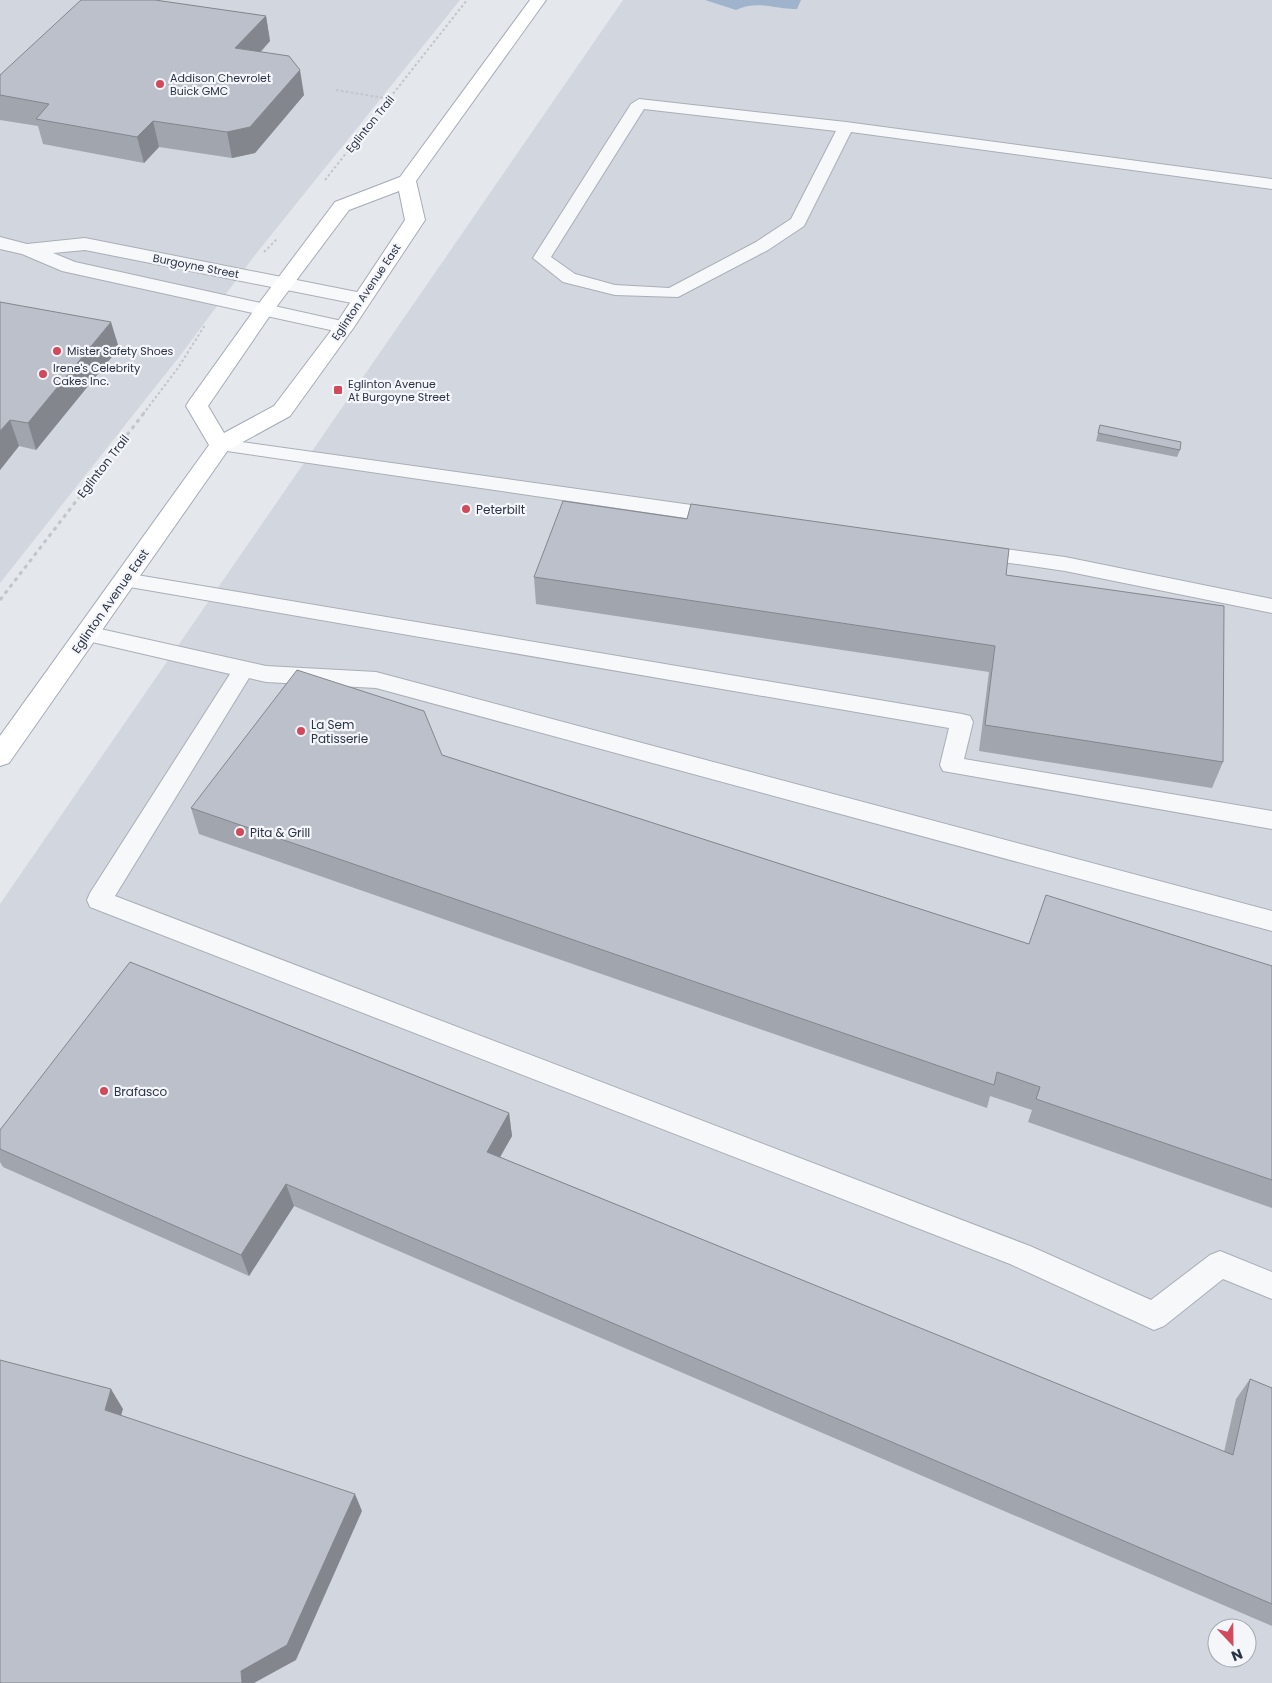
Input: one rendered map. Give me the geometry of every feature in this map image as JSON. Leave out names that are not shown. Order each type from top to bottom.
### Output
[{"type":"main road","points":[[220,445],[198,406],[264,310],[342,206],[407,182],[538,0]]},
{"type":"main road","name":"Eglinton Avenue East","points":[[0,756],[220,445],[282,411],[344,327],[415,220],[407,182]]},
{"type":"street","name":"Burgoyne Street","points":[[0,243],[29,250],[69,267],[344,327]]},
{"type":"street","name":"Burgoyne Street","points":[[29,250],[85,244],[362,300]]},
{"type":"lane","points":[[846,127],[798,222],[762,246],[672,293],[615,290],[569,278],[542,258],[639,104],[846,127],[1272,184]]},
{"type":"lane","points":[[220,445],[741,518]]},
{"type":"lane","points":[[957,549],[1065,564],[1272,606]]},
{"type":"lane","points":[[125,580],[962,722],[951,765],[1272,820]]},
{"type":"lane","points":[[87,634],[266,674],[376,680],[1272,922]]},
{"type":"lane","points":[[244,669],[99,900],[1020,1255],[1154,1316],[1220,1264],[1272,1286]]},
{"type":"path","name":"Eglinton Trail","points":[[323,183],[467,0]]},
{"type":"path","points":[[336,90],[390,99]]},
{"type":"path","points":[[269,245],[280,236]]},
{"type":"path","name":"Eglinton Trail","points":[[0,600],[178,368],[201,330]]},
{"type":"shaded area","points":[[0,0],[460,0],[255,255],[179,357],[0,583]]},
{"type":"shaded area","points":[[623,0],[1272,0],[1272,1683],[0,1683],[0,904]]},
{"type":"water","points":[[705,0],[801,0],[797,9],[759,5],[736,10]]},
{"type":"building","name":"Addison Chevrolet Buick GMC","points":[[81,0],[155,0],[266,16],[235,48],[289,56],[300,70],[250,127],[227,132],[153,121],[137,137],[36,119],[49,104],[0,95],[0,75]]},
{"type":"building","points":[[0,302],[111,322],[28,423],[10,420],[0,431]]},
{"type":"building","points":[[1100,425],[1181,442],[1180,450],[1098,433]]},
{"type":"building","points":[[563,501],[687,519],[691,504],[1009,549],[1006,575],[1224,606],[1223,762],[985,725],[995,646],[534,577]]},
{"type":"building","points":[[297,670],[424,711],[442,755],[1029,944],[1046,895],[1272,966],[1272,1180],[1036,1099],[1040,1087],[997,1072],[994,1085],[191,808]]},
{"type":"building","points":[[130,962],[509,1113],[487,1152],[1233,1455],[1250,1379],[1272,1388],[1272,1604],[286,1184],[241,1255],[0,1149],[0,1130]]},
{"type":"building","points":[[0,1360],[111,1389],[105,1410],[355,1494],[287,1645],[241,1671],[242,1683],[0,1683]]},
{"type":"place","name":"Addison Chevrolet Buick GMC","points":[[160,84]]},
{"type":"place","name":"Mister Safety Shoes","points":[[57,351]]},
{"type":"place","name":"Irene's Celebrity Cakes Inc.","points":[[43,374]]},
{"type":"place","name":"Eglinton Avenue At Burgoyne Street","points":[[338,390]]},
{"type":"place","name":"Peterbilt","points":[[466,509]]},
{"type":"place","name":"La Sem Patisserie","points":[[301,731]]},
{"type":"place","name":"Pita & Grill","points":[[240,832]]},
{"type":"place","name":"Brafasco","points":[[104,1091]]}]
